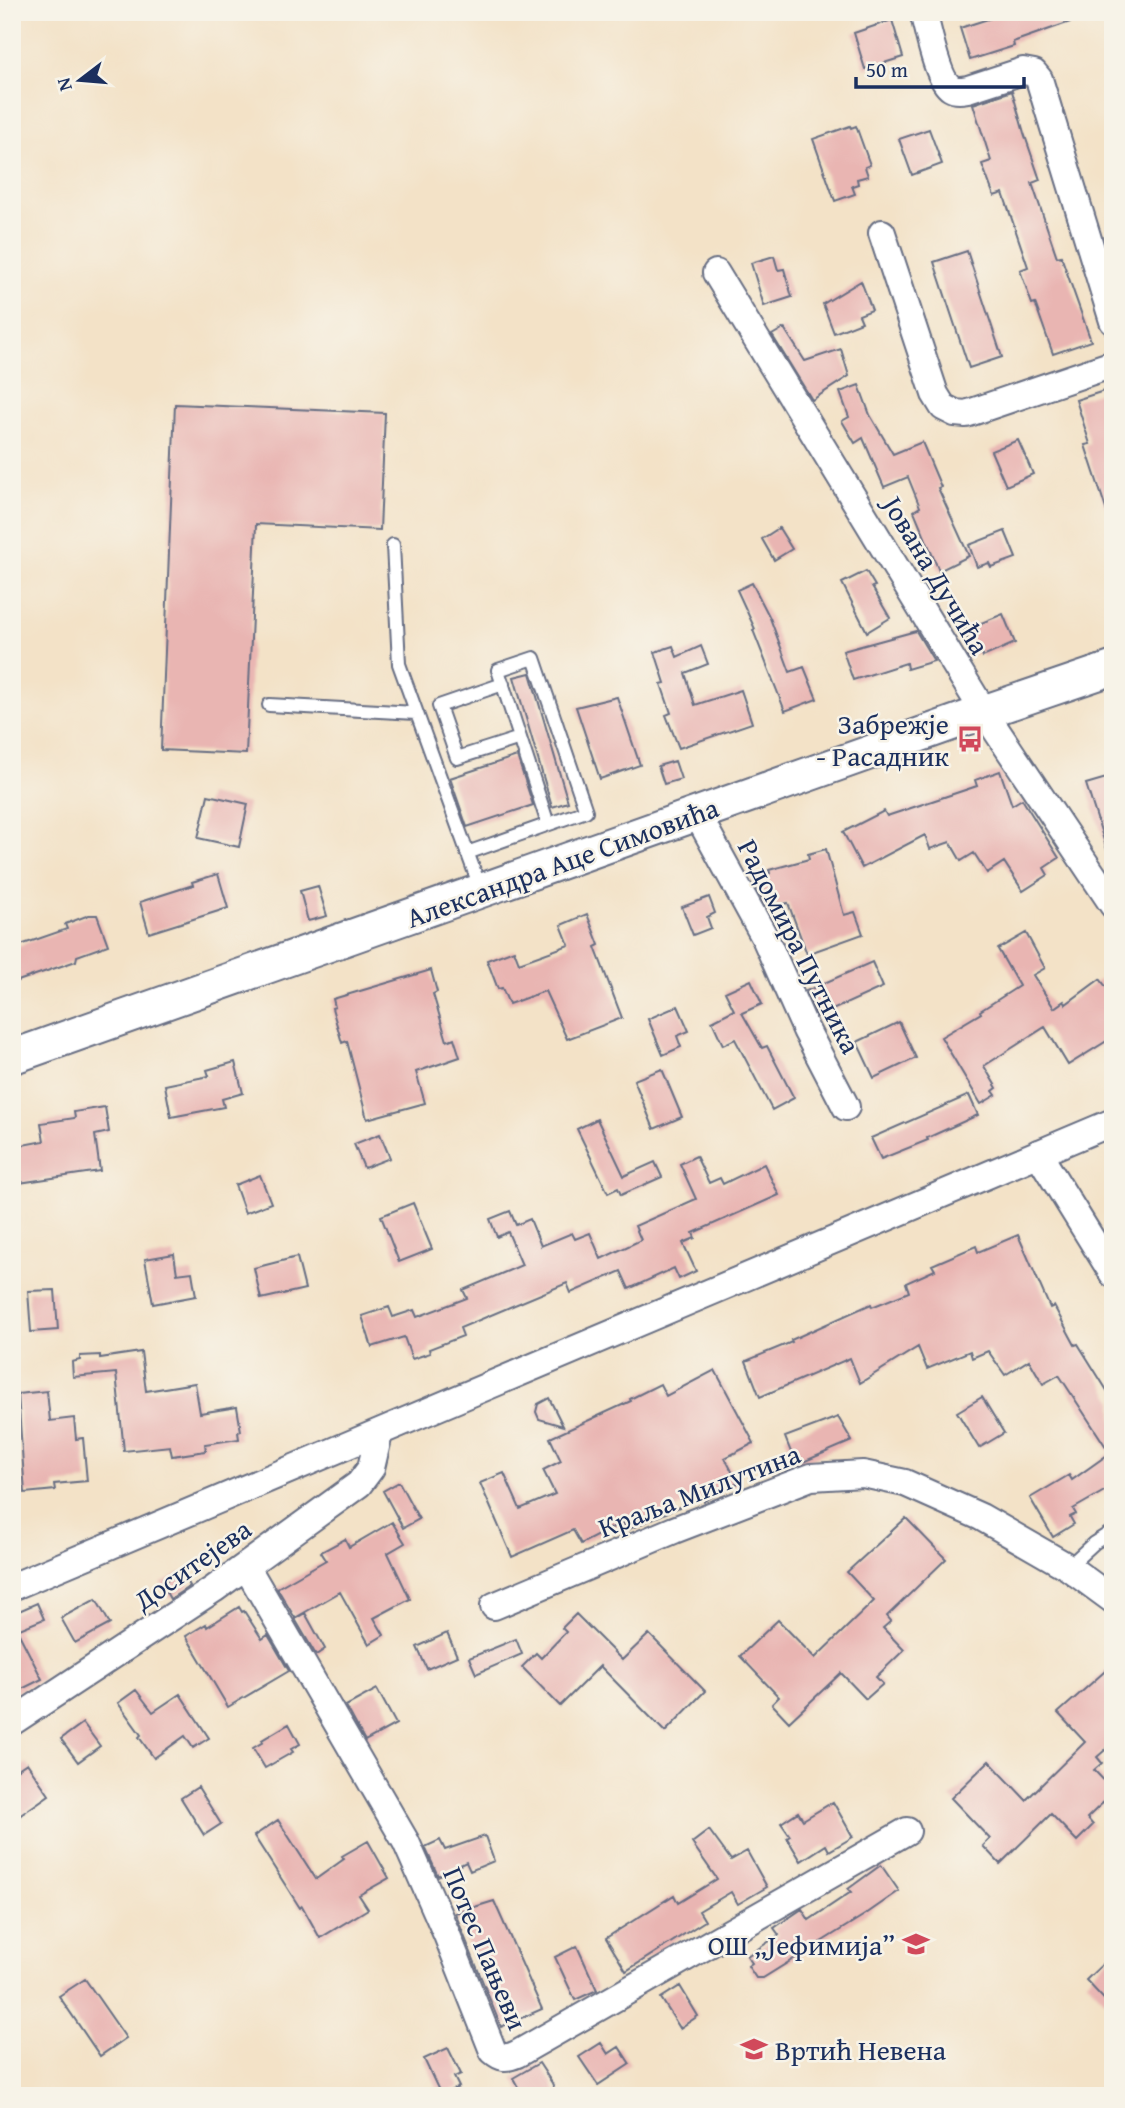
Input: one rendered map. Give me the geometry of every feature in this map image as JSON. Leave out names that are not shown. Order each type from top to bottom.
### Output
[{"type":"street","points":[[923,12],[940,72],[950,88],[968,89],[1023,71],[1028,71],[1039,79],[1113,321]]},
{"type":"street","points":[[882,233],[935,394],[943,407],[955,413],[966,414],[1113,364]]},
{"type":"street","name":"Јована Дучића","points":[[716,273],[984,712],[1113,905]]},
{"type":"street","name":"Александра Аце Симовића","points":[[12,1057],[1113,668]]},
{"type":"street","name":"Радомира Путника","points":[[697,814],[765,938],[806,1030],[846,1107]]},
{"type":"street","points":[[12,1587],[1112,1124]]},
{"type":"street","points":[[1038,1153],[1113,1274]]},
{"type":"street","name":"Доситејева","points":[[12,1722],[246,1566],[359,1484],[371,1468],[379,1434]]},
{"type":"street","name":"Краља Милутина","points":[[494,1606],[674,1530],[811,1477],[863,1474],[905,1483],[981,1517],[1068,1567],[1113,1601]]},
{"type":"street","name":"Потес Пањеви","points":[[246,1566],[406,1842],[438,1913],[493,2051],[500,2057],[509,2058],[517,2054],[907,1831]]},
{"type":"lane","points":[[393,545],[399,663],[481,890]]},
{"type":"lane","points":[[467,853],[586,811],[534,658],[498,670],[548,824]]},
{"type":"lane","points":[[503,684],[439,706],[457,758],[520,738]]},
{"type":"lane","points":[[269,705],[416,713]]},
{"type":"lane","points":[[1068,1567],[1094,1543],[1113,1531]]},
{"type":"building","points":[[1010,12],[1090,12],[1090,15],[1013,42],[1014,46],[970,60],[960,28]]},
{"type":"building","points":[[892,20],[903,57],[865,69],[854,33]]},
{"type":"building","points":[[1012,91],[1040,180],[1032,183],[1057,257],[1061,256],[1091,341],[1053,354],[1020,270],[1028,267],[1003,193],[994,196],[982,164],[991,161],[973,104]]},
{"type":"building","points":[[856,126],[870,165],[865,167],[868,176],[857,179],[858,184],[852,186],[855,194],[835,201],[813,139]]},
{"type":"building","points":[[929,129],[942,164],[912,175],[899,139]]},
{"type":"building","points":[[967,251],[1002,357],[969,368],[934,262]]},
{"type":"building","points":[[774,256],[778,270],[784,269],[792,297],[764,306],[751,263]]},
{"type":"building","points":[[861,281],[872,310],[859,315],[862,322],[834,333],[823,304]]},
{"type":"building","points":[[784,328],[805,361],[841,349],[849,376],[812,400],[772,335]]},
{"type":"building","points":[[859,385],[870,415],[893,454],[922,442],[941,487],[938,488],[969,556],[939,571],[914,511],[920,507],[908,477],[884,487],[863,438],[855,443],[842,421],[849,417],[840,392]]},
{"type":"building","points":[[1107,390],[1113,406],[1113,518],[1109,518],[1085,445],[1090,444],[1076,400]]},
{"type":"building","points":[[175,404],[385,413],[380,530],[256,524],[246,754],[161,750]]},
{"type":"building","points":[[1018,440],[1033,474],[1006,486],[991,451]]},
{"type":"building","points":[[779,528],[792,549],[774,560],[762,539]]},
{"type":"building","points":[[1005,531],[1016,558],[991,567],[989,563],[977,567],[969,545]]},
{"type":"building","points":[[866,571],[890,618],[867,632],[842,583]]},
{"type":"building","points":[[752,583],[770,618],[790,672],[804,667],[817,699],[785,711],[753,630],[755,629],[737,590]]},
{"type":"building","points":[[1003,614],[1015,643],[983,657],[981,651],[974,655],[964,630]]},
{"type":"building","points":[[916,631],[934,661],[907,669],[906,663],[853,680],[843,651]]},
{"type":"building","points":[[673,646],[677,657],[701,646],[708,664],[685,673],[695,705],[741,690],[752,723],[679,748],[666,715],[671,713],[661,684],[665,683],[655,652]]},
{"type":"building","points":[[530,673],[568,802],[552,807],[514,677]]},
{"type":"building","points":[[617,697],[640,765],[600,779],[576,707]]},
{"type":"building","points":[[517,756],[533,805],[467,827],[450,778]]},
{"type":"building","points":[[675,761],[681,779],[664,784],[658,766]]},
{"type":"building","points":[[1000,771],[1012,805],[1022,799],[1059,858],[1044,868],[1048,875],[1023,891],[1004,862],[987,873],[974,853],[961,861],[950,842],[930,849],[925,835],[862,868],[843,832],[884,811],[887,816],[977,786],[975,780]]},
{"type":"building","points":[[1113,776],[1113,855],[1109,856],[1086,784]]},
{"type":"building","points":[[208,795],[248,804],[239,847],[198,838]]},
{"type":"building","points":[[826,849],[844,915],[855,912],[863,934],[807,954],[788,903],[767,908],[757,890],[757,878],[770,873],[769,870],[809,859],[808,854]]},
{"type":"building","points":[[218,874],[228,908],[149,933],[140,902]]},
{"type":"building","points":[[318,886],[327,916],[308,921],[300,891]]},
{"type":"building","points":[[709,897],[715,913],[707,917],[711,928],[693,935],[682,907]]},
{"type":"building","points":[[587,914],[599,945],[595,947],[622,1018],[567,1039],[545,991],[509,1004],[502,988],[498,989],[487,960],[514,950],[519,963],[569,945],[561,925]]},
{"type":"building","points":[[89,915],[97,915],[108,945],[77,956],[76,961],[12,983],[12,948],[67,929],[65,924]]},
{"type":"building","points":[[1026,933],[1045,968],[1033,975],[1054,1008],[1064,1001],[1066,1004],[1100,979],[1113,996],[1113,1037],[1068,1065],[1045,1027],[984,1066],[997,1088],[993,1091],[996,1095],[981,1104],[941,1037],[1019,986],[998,949]]},
{"type":"building","points":[[872,962],[883,987],[817,1017],[806,991]]},
{"type":"building","points":[[431,970],[437,992],[433,994],[447,1041],[454,1038],[460,1057],[416,1072],[425,1103],[367,1119],[347,1041],[342,1043],[332,1008],[335,1007],[333,999]]},
{"type":"building","points":[[751,980],[762,1004],[742,1013],[762,1048],[767,1046],[794,1098],[772,1110],[735,1039],[723,1045],[712,1021],[734,1010],[725,992]]},
{"type":"building","points":[[678,1006],[689,1031],[677,1036],[681,1047],[663,1055],[648,1019]]},
{"type":"building","points":[[899,1022],[916,1058],[874,1078],[857,1042]]},
{"type":"building","points":[[235,1062],[243,1093],[222,1099],[224,1107],[171,1117],[165,1085],[209,1076],[207,1070]]},
{"type":"building","points":[[662,1069],[682,1117],[654,1129],[634,1080]]},
{"type":"building","points":[[969,1095],[978,1115],[927,1138],[928,1140],[881,1159],[871,1138]]},
{"type":"building","points":[[105,1107],[109,1132],[95,1135],[100,1171],[12,1184],[12,1147],[44,1141],[41,1123],[75,1118],[74,1112]]},
{"type":"building","points":[[597,1119],[624,1176],[655,1162],[662,1177],[621,1195],[618,1188],[608,1193],[577,1129]]},
{"type":"building","points":[[380,1134],[390,1158],[364,1168],[354,1144]]},
{"type":"building","points":[[696,1156],[709,1183],[720,1178],[723,1184],[764,1164],[779,1195],[693,1233],[695,1238],[683,1243],[696,1271],[679,1279],[674,1268],[629,1289],[621,1271],[571,1293],[567,1283],[460,1328],[463,1336],[429,1349],[430,1353],[412,1359],[404,1337],[372,1347],[362,1316],[389,1307],[393,1317],[414,1310],[417,1317],[467,1298],[463,1290],[522,1265],[508,1232],[497,1237],[490,1219],[510,1211],[516,1225],[530,1219],[541,1246],[572,1233],[575,1239],[590,1233],[601,1259],[641,1240],[635,1226],[696,1199],[680,1164]]},
{"type":"building","points":[[260,1175],[271,1203],[245,1213],[235,1185]]},
{"type":"building","points":[[413,1203],[432,1249],[399,1262],[381,1216]]},
{"type":"building","points":[[1018,1235],[1050,1308],[1054,1306],[1075,1345],[1078,1344],[1113,1400],[1113,1486],[1073,1509],[1076,1514],[1070,1517],[1074,1524],[1053,1537],[1030,1498],[1069,1475],[1072,1480],[1110,1453],[1059,1375],[1043,1384],[1029,1360],[1005,1375],[988,1351],[972,1358],[970,1351],[927,1369],[918,1347],[860,1383],[850,1358],[760,1397],[746,1361],[871,1304],[872,1307],[909,1292],[906,1283],[935,1270],[932,1265],[976,1246],[978,1252]]},
{"type":"building","points":[[174,1254],[177,1274],[192,1272],[196,1296],[153,1304],[145,1259]]},
{"type":"building","points":[[297,1257],[305,1289],[261,1299],[254,1268]]},
{"type":"building","points":[[55,1290],[58,1330],[31,1332],[28,1291]]},
{"type":"building","points":[[141,1352],[146,1391],[195,1383],[200,1413],[237,1407],[241,1431],[238,1432],[239,1439],[205,1444],[206,1451],[172,1456],[170,1446],[124,1451],[116,1373],[73,1377],[72,1362],[80,1360],[80,1356],[100,1355],[100,1358]]},
{"type":"building","points":[[715,1370],[754,1443],[725,1458],[738,1483],[704,1501],[702,1497],[627,1530],[623,1522],[581,1544],[573,1530],[512,1557],[480,1483],[504,1473],[520,1509],[555,1494],[543,1470],[561,1461],[550,1438],[631,1401],[630,1399],[660,1384],[666,1396]]},
{"type":"building","points":[[47,1391],[50,1421],[74,1418],[76,1439],[83,1438],[87,1481],[54,1484],[55,1490],[25,1493],[18,1394]]},
{"type":"building","points":[[982,1397],[1004,1433],[979,1448],[957,1412]]},
{"type":"building","points":[[549,1398],[563,1426],[539,1419],[536,1412],[538,1404]]},
{"type":"building","points":[[838,1417],[852,1441],[796,1465],[785,1437]]},
{"type":"building","points":[[399,1482],[419,1519],[403,1528],[383,1491]]},
{"type":"building","points":[[906,1518],[946,1559],[887,1616],[891,1621],[883,1628],[904,1650],[876,1677],[883,1684],[866,1699],[841,1673],[789,1722],[772,1704],[779,1697],[740,1656],[778,1620],[815,1658],[874,1601],[847,1572]]},
{"type":"building","points":[[392,1522],[405,1543],[388,1553],[410,1599],[374,1618],[384,1635],[369,1644],[340,1592],[295,1618],[277,1588],[326,1560],[321,1552],[345,1539],[349,1547]]},
{"type":"building","points":[[182,1572],[190,1586],[170,1599],[161,1583]]},
{"type":"building","points":[[96,1599],[110,1624],[75,1643],[61,1618]]},
{"type":"building","points":[[37,1603],[44,1619],[17,1630],[42,1679],[12,1694],[12,1614]]},
{"type":"building","points":[[239,1607],[262,1639],[268,1635],[289,1671],[228,1707],[186,1636],[206,1624],[207,1627]]},
{"type":"building","points":[[305,1613],[325,1649],[316,1655],[295,1619]]},
{"type":"building","points":[[576,1614],[622,1660],[649,1634],[705,1691],[665,1732],[600,1666],[560,1706],[522,1667],[536,1653],[541,1658],[566,1632],[562,1628]]},
{"type":"building","points":[[447,1633],[457,1656],[427,1669],[417,1647]]},
{"type":"building","points":[[516,1639],[522,1654],[476,1674],[469,1658]]},
{"type":"building","points":[[1113,1664],[1113,1743],[1097,1757],[1102,1763],[1094,1770],[1113,1793],[1087,1818],[1093,1825],[1077,1841],[1051,1814],[1000,1864],[983,1846],[990,1839],[951,1798],[989,1761],[1026,1800],[1085,1742],[1058,1713]]},
{"type":"building","points":[[377,1689],[396,1724],[365,1741],[346,1706]]},
{"type":"building","points":[[136,1690],[153,1712],[180,1694],[209,1738],[193,1748],[185,1736],[154,1758],[118,1703]]},
{"type":"building","points":[[83,1723],[100,1746],[78,1762],[61,1739]]},
{"type":"building","points":[[289,1724],[300,1744],[291,1749],[293,1752],[265,1768],[253,1748]]},
{"type":"building","points":[[27,1763],[49,1795],[12,1821],[12,1773]]},
{"type":"building","points":[[198,1787],[221,1824],[204,1835],[181,1798]]},
{"type":"building","points":[[833,1802],[853,1837],[829,1851],[826,1845],[801,1861],[781,1823],[798,1812],[803,1820]]},
{"type":"building","points":[[278,1820],[316,1879],[344,1859],[342,1856],[368,1841],[389,1878],[359,1895],[368,1909],[320,1938],[302,1906],[300,1908],[254,1836]]},
{"type":"building","points":[[709,1830],[731,1860],[747,1851],[767,1887],[738,1904],[731,1892],[699,1911],[705,1921],[626,1971],[606,1938],[674,1895],[678,1903],[717,1879],[692,1843]]},
{"type":"building","points":[[485,1836],[494,1861],[470,1871],[466,1862],[438,1876],[425,1847],[440,1840],[445,1850]]},
{"type":"building","points":[[881,1865],[899,1891],[763,1978],[756,1978],[748,1966],[752,1963],[747,1956],[779,1935],[774,1928],[802,1909],[809,1920],[851,1892],[848,1889]]},
{"type":"building","points":[[494,1901],[542,2009],[501,2027],[455,1913]]},
{"type":"building","points":[[577,1946],[597,1990],[575,2000],[555,1957]]},
{"type":"building","points":[[1113,1954],[1113,2009],[1086,1980]]},
{"type":"building","points":[[85,1979],[126,2038],[100,2056],[59,1996]]},
{"type":"building","points":[[680,1986],[698,2016],[680,2028],[661,1998]]},
{"type":"building","points":[[601,2043],[608,2054],[619,2047],[630,2064],[598,2085],[579,2057]]},
{"type":"building","points":[[448,2048],[461,2074],[454,2077],[459,2087],[441,2095],[424,2059]]},
{"type":"building","points":[[539,2063],[557,2096],[523,2096],[513,2078]]},
{"type":"place","name":"Забрежје - Расадник","points":[[970,739]]},
{"type":"place","name":"ОШ „Јефимија”","points":[[916,1944]]},
{"type":"place","name":"Вртић Невена","points":[[754,2049]]}]
